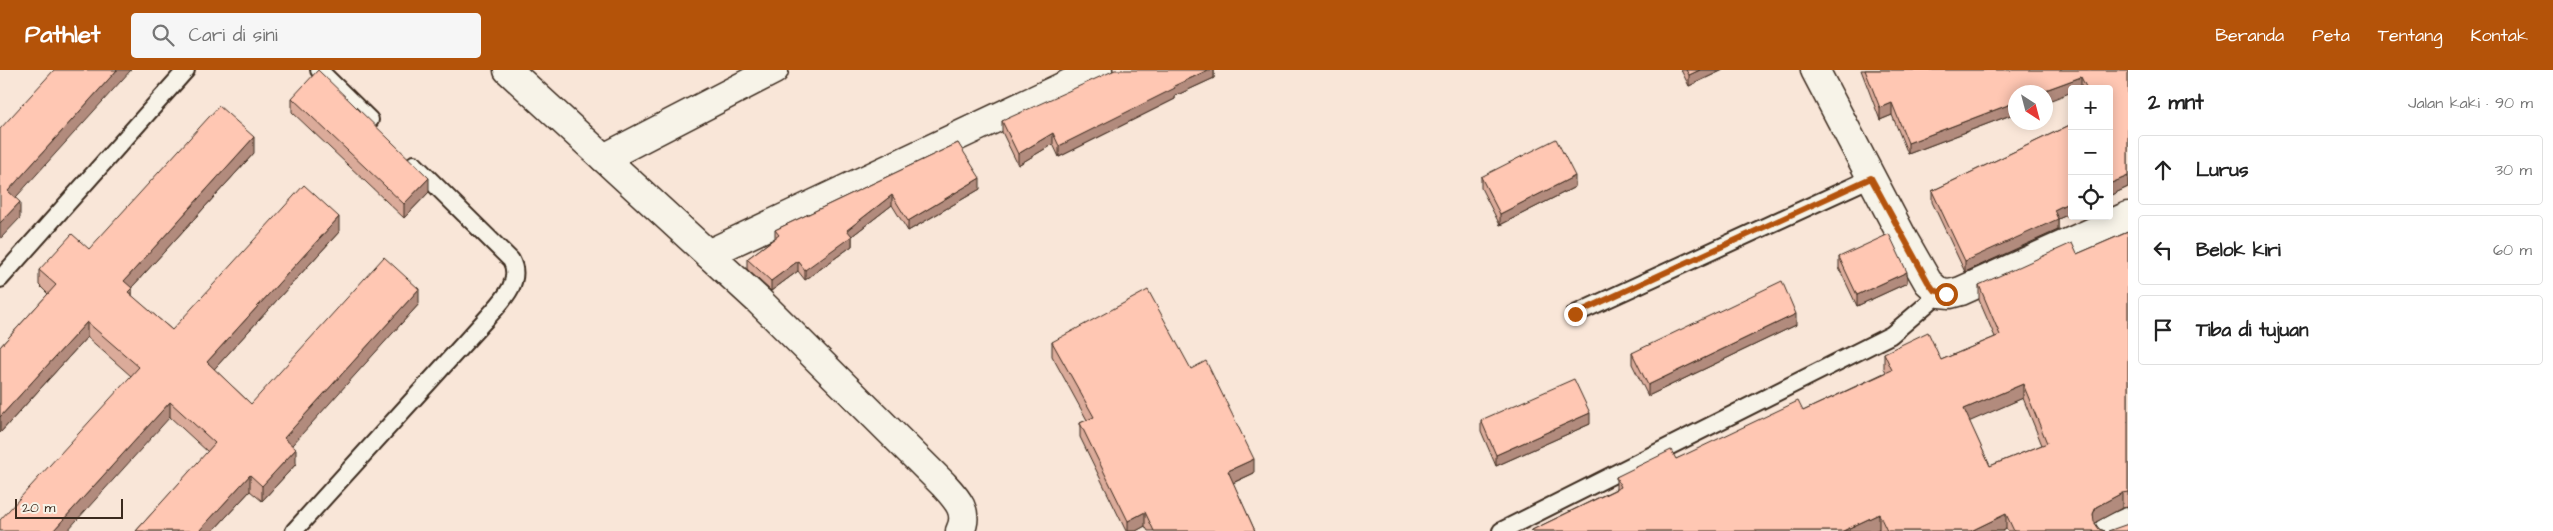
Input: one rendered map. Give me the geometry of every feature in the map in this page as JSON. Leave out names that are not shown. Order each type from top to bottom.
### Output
[{"type":"street","points":[[508,70],[708,254],[845,386],[953,495],[963,512],[964,522],[960,531]]},
{"type":"street","points":[[604,158],[774,70]]},
{"type":"street","points":[[708,254],[1098,70]]},
{"type":"street","points":[[1815,70],[1928,282],[1940,293],[1946,294],[1961,291],[2128,216]]},
{"type":"street","points":[[2108,531],[2128,522]]},
{"type":"lane","points":[[0,279],[186,70]]},
{"type":"lane","points":[[319,70],[381,131]]},
{"type":"lane","points":[[294,531],[493,311],[513,284],[516,275],[516,268],[511,260],[402,151]]},
{"type":"lane","points":[[1575,314],[1871,178]]},
{"type":"lane","points":[[1501,531],[1891,335],[1940,293]]},
{"type":"building","points":[[54,70],[117,70],[8,191],[20,202],[0,223],[0,129]]},
{"type":"building","points":[[318,70],[429,178],[404,204],[292,98]]},
{"type":"building","points":[[1115,70],[1208,70],[1059,146],[1053,133],[1018,154],[1002,121]]},
{"type":"building","points":[[1686,70],[1700,70],[1689,75]]},
{"type":"building","points":[[1865,70],[2128,70],[2128,176],[2113,182],[2113,85],[2085,85],[2081,77],[2053,87],[2053,85],[2008,85],[2008,105],[1908,143],[1892,103],[1880,108]]},
{"type":"building","points":[[219,106],[254,137],[124,281],[132,288],[128,292],[172,330],[304,185],[339,217],[207,362],[251,404],[384,257],[419,289],[284,438],[296,449],[262,486],[250,475],[199,531],[136,531],[215,443],[170,402],[53,531],[0,531],[0,520],[139,367],[87,322],[0,417],[0,347],[56,285],[39,270],[72,234],[89,249]]},
{"type":"building","points":[[2068,126],[2068,203],[2054,210],[2058,219],[1965,261],[1932,191]]},
{"type":"building","points":[[1556,139],[1575,176],[1500,214],[1481,177]]},
{"type":"building","points":[[958,143],[980,178],[908,221],[892,195],[847,230],[852,236],[805,270],[798,261],[771,281],[747,259],[779,235],[775,230]]},
{"type":"building","points":[[2128,232],[2128,492],[2122,493],[2096,507],[2093,514],[2094,522],[2099,529],[2105,531],[2014,531],[2006,514],[1971,531],[1887,531],[1879,514],[1843,531],[1530,531],[1621,487],[1616,477],[1671,450],[1676,459],[1798,401],[1803,411],[1892,370],[1884,353],[1928,332],[1941,360],[2000,335],[1979,285],[2072,243],[2077,254]],"holes":[[[2023,384],[2047,443],[1990,466],[1964,409]]]},
{"type":"building","points":[[1889,234],[1907,272],[1857,295],[1839,257]]},
{"type":"building","points":[[1782,281],[1796,314],[1648,385],[1632,353]]},
{"type":"building","points":[[1148,290],[1191,369],[1206,361],[1254,459],[1228,471],[1255,531],[1154,531],[1145,512],[1128,521],[1080,423],[1094,417],[1052,342]]},
{"type":"building","points":[[1574,379],[1590,413],[1496,455],[1481,420]]},
{"type":"building","points":[[2128,524],[2128,531],[2108,531]]},
{"type":"route","points":[[1575,314],[1871,178],[1928,282],[1934,290],[1946,294]]}]
